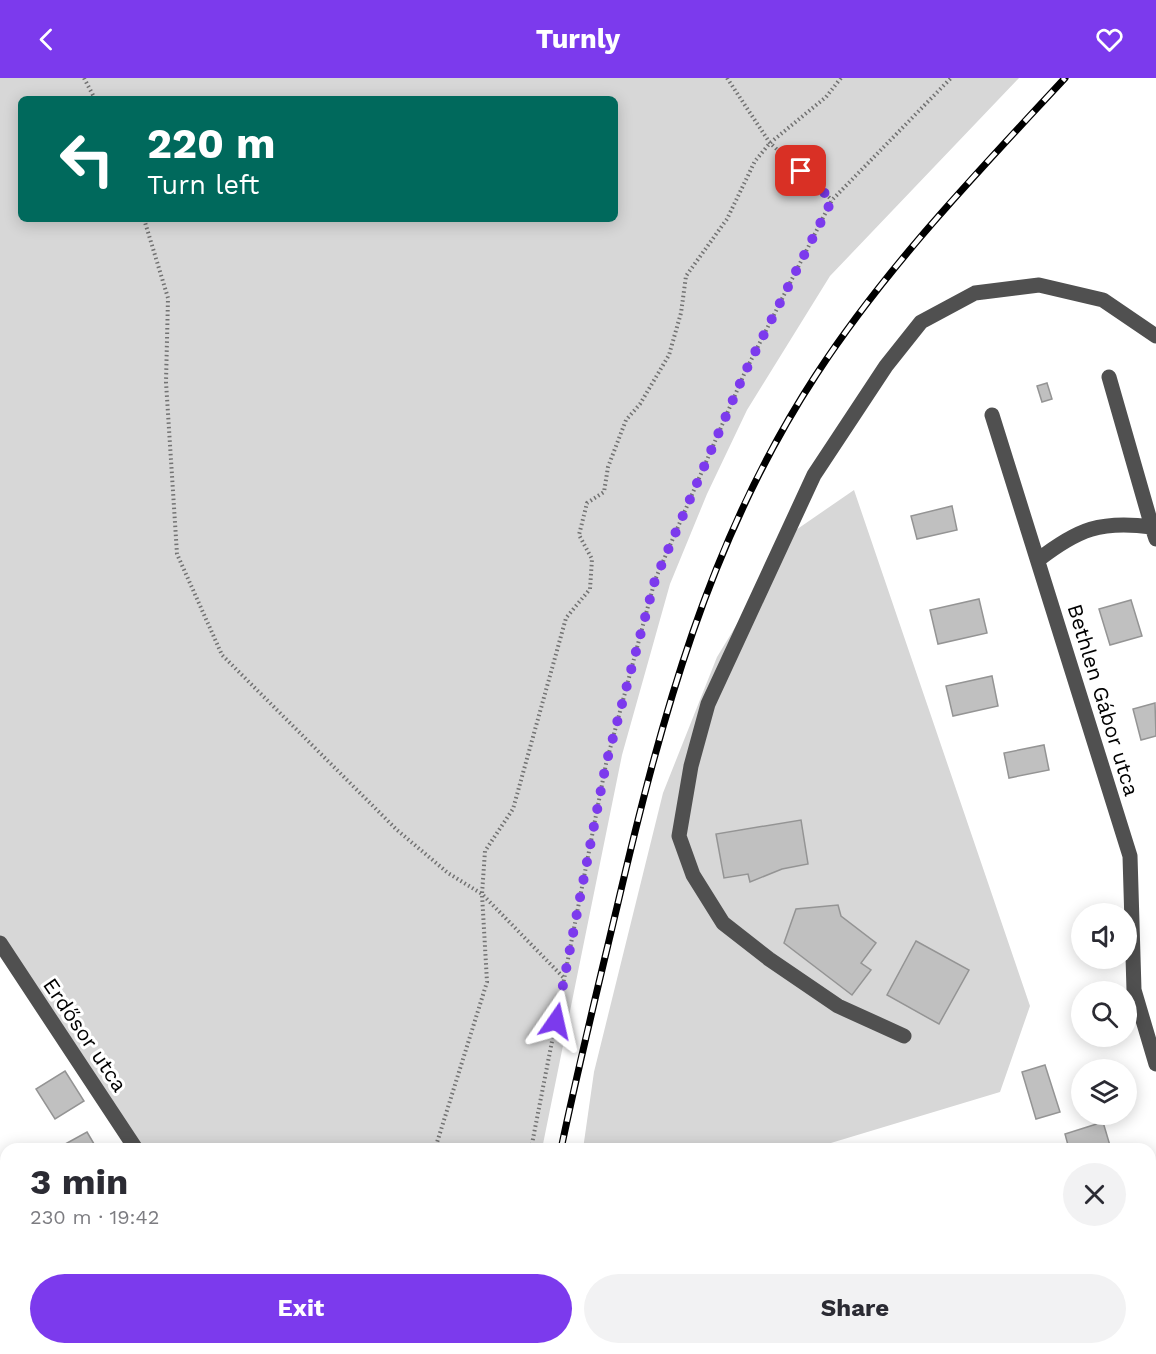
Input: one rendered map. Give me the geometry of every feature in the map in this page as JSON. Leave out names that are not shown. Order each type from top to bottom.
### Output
[{"type":"street","points":[[904,1036],[838,1006],[769,959],[723,923],[693,876],[679,836],[691,766],[708,704],[814,475],[886,366],[921,322],[975,293],[1039,285],[1103,300],[1156,336]]},
{"type":"street","points":[[1038,560],[1077,533],[1109,525],[1154,533],[1108,377]]},
{"type":"street","name":"Bethlen Gábor utca","points":[[992,415],[1130,855],[1134,990],[1156,1064]]},
{"type":"street","name":"Erdősor utca","points":[[0,943],[132,1143]]},
{"type":"path","points":[[84,78],[93,96]]},
{"type":"path","points":[[727,78],[770,143],[832,200]]},
{"type":"path","points":[[437,1143],[487,982],[482,894],[485,851],[513,809],[566,618],[590,590],[592,559],[579,535],[587,503],[604,492],[608,467],[626,420],[640,404],[669,355],[681,313],[686,276],[727,219],[755,161],[770,143],[826,97],[841,78]]},
{"type":"path","points":[[532,1143],[606,764],[655,580],[745,372],[832,200],[951,78]]},
{"type":"path","points":[[145,222],[168,298],[166,382],[177,554],[222,655],[397,830],[448,873],[482,894],[564,978]]},
{"type":"shaded area","points":[[0,78],[1019,78],[830,276],[747,410],[707,494],[670,584],[622,755],[543,1143],[132,1143],[0,943]]},
{"type":"shaded area","points":[[854,490],[1030,1006],[1000,1092],[831,1143],[584,1143],[594,1072],[663,793],[717,657],[793,532]]},
{"type":"building","points":[[1047,383],[1052,399],[1042,402],[1037,386]]},
{"type":"building","points":[[952,506],[957,530],[917,539],[911,516]]},
{"type":"building","points":[[979,599],[987,633],[938,644],[930,610]]},
{"type":"building","points":[[1131,600],[1142,636],[1110,645],[1099,609]]},
{"type":"building","points":[[992,676],[998,706],[953,716],[946,686]]},
{"type":"building","points":[[1155,703],[1156,736],[1141,740],[1133,709]]},
{"type":"building","points":[[1044,745],[1049,770],[1009,778],[1004,753]]},
{"type":"building","points":[[801,820],[808,864],[782,869],[750,882],[748,874],[724,878],[716,834]]},
{"type":"building","points":[[838,905],[841,916],[876,943],[861,963],[871,970],[852,995],[784,943],[796,909]]},
{"type":"building","points":[[916,941],[969,970],[939,1024],[887,995]]},
{"type":"building","points":[[1045,1065],[1060,1112],[1036,1119],[1022,1072]]},
{"type":"building","points":[[65,1071],[84,1101],[55,1119],[36,1089]]},
{"type":"building","points":[[1094,1125],[1104,1125],[1109,1143],[1067,1143],[1065,1134]]},
{"type":"building","points":[[87,1132],[93,1143],[67,1143]]},
{"type":"railway","points":[[562,1143],[634,837],[671,699],[693,632],[746,501],[779,437],[816,375],[872,296],[934,221],[1065,78]]},
{"type":"route","points":[[556,1021],[606,764],[655,580],[745,372],[832,200],[801,171]]}]
